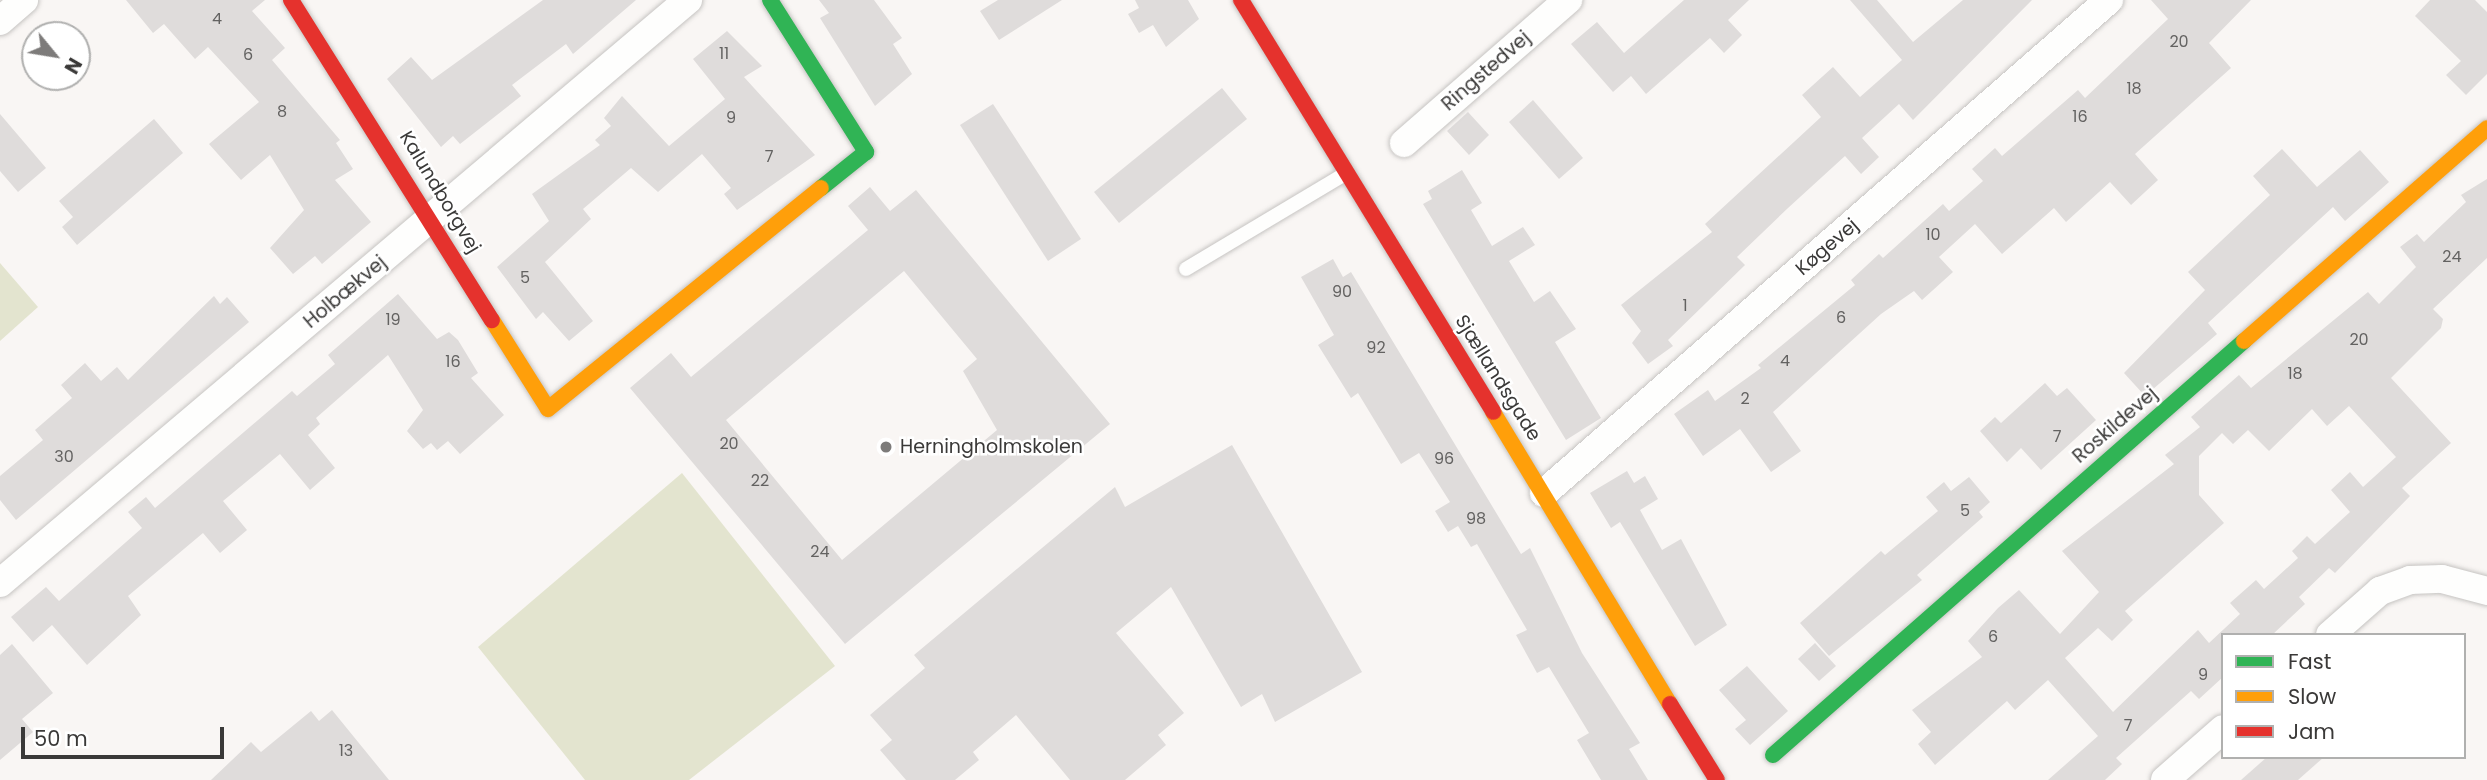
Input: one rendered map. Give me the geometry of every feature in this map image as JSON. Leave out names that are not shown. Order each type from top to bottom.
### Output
[{"type":"street","points":[[0,21],[24,0]]},
{"type":"street","name":"Kalundborgvej","points":[[291,0],[432,219],[548,409],[866,152],[770,0]]},
{"type":"street","name":"Holbækvej","points":[[0,583],[688,0]]},
{"type":"street","name":"Sjællandsgade","points":[[1241,0],[1717,780]]},
{"type":"street","name":"Ringstedvej","points":[[1404,143],[1567,0]]},
{"type":"street","name":"Køgevej","points":[[1544,493],[2109,0]]},
{"type":"street","name":"Roskildevej","points":[[1773,755],[2487,128]]},
{"type":"street","points":[[2332,633],[2380,590],[2410,580],[2442,579],[2487,591]]},
{"type":"street","points":[[2165,780],[2221,731]]},
{"type":"lane","points":[[1186,269],[1346,173]]},
{"type":"green space","points":[[0,263],[38,307],[0,341]]},
{"type":"green space","points":[[682,473],[835,666],[689,780],[585,780],[478,647]]},
{"type":"building","points":[[126,0],[265,0],[252,11],[285,48],[272,60],[340,140],[336,143],[353,169],[335,180],[371,222],[322,264],[315,256],[293,274],[270,248],[304,210],[270,155],[241,180],[209,144],[259,102],[208,47],[195,59],[164,24],[153,33]]},
{"type":"building","points":[[543,0],[636,0],[573,54],[566,44],[512,85],[521,96],[460,144],[453,136],[441,147],[387,79],[411,57],[432,80]]},
{"type":"building","points":[[819,0],[874,0],[902,38],[893,44],[912,74],[875,106],[820,18],[829,13]]},
{"type":"building","points":[[998,0],[1062,0],[999,40],[980,11]]},
{"type":"building","points":[[1135,0],[1188,0],[1199,19],[1166,47],[1153,25],[1139,33],[1128,14],[1139,8]]},
{"type":"building","points":[[1684,0],[1749,0],[1728,20],[1742,35],[1724,53],[1710,38],[1646,94],[1631,76],[1613,92],[1571,44],[1597,22],[1624,53]]},
{"type":"building","points":[[1850,0],[1877,0],[1913,42],[1963,0],[2032,0],[1913,120],[1899,104],[1862,138],[1879,157],[1861,174],[1845,156],[1788,208],[1737,257],[1745,265],[1668,340],[1673,346],[1648,364],[1632,343],[1641,331],[1621,305],[1712,232],[1705,224],[1821,117],[1802,95],[1833,67],[1860,97],[1902,60]]},
{"type":"building","points":[[2151,0],[2251,0],[2209,43],[2231,68],[2135,154],[2158,180],[2131,205],[2110,182],[2066,222],[2054,208],[2002,254],[1975,224],[1939,257],[1953,272],[1922,300],[1914,291],[1881,314],[1773,412],[1801,451],[1771,472],[1740,429],[1703,456],[1674,414],[1708,390],[1715,401],[1761,368],[1758,365],[1855,285],[1851,280],[1879,254],[1883,258],[1943,204],[1949,211],[1983,181],[1972,169],[1995,148],[2002,156],[2078,90],[2085,98],[2168,19]]},
{"type":"building","points":[[2430,0],[2475,0],[2487,12],[2487,74],[2466,95],[2446,75],[2461,61],[2415,16]]},
{"type":"building","points":[[727,31],[762,66],[744,77],[815,155],[737,210],[724,194],[731,188],[702,154],[658,192],[631,168],[583,209],[591,219],[545,262],[593,321],[569,341],[543,312],[536,319],[497,267],[549,221],[532,194],[600,145],[595,140],[611,126],[604,118],[622,96],[669,146],[725,99],[693,59]]},
{"type":"building","points":[[1222,88],[1247,119],[1119,223],[1094,192]]},
{"type":"building","points":[[1533,100],[1583,158],[1559,179],[1509,122]]},
{"type":"building","points":[[993,104],[1081,239],[1048,261],[960,125]]},
{"type":"building","points":[[1468,112],[1489,135],[1469,155],[1447,131]]},
{"type":"building","points":[[0,114],[46,168],[18,192],[0,171]]},
{"type":"building","points":[[154,119],[183,153],[77,245],[62,227],[73,217],[59,201]]},
{"type":"building","points":[[2282,149],[2317,187],[2360,150],[2389,182],[2345,221],[2333,207],[2208,323],[2217,334],[2145,396],[2124,373],[2205,290],[2188,272],[2270,195],[2253,176]]},
{"type":"building","points":[[1462,170],[1482,203],[1471,210],[1492,246],[1523,227],[1535,245],[1509,261],[1534,302],[1550,291],[1576,329],[1555,342],[1601,418],[1566,440],[1423,204],[1432,199],[1428,191]]},
{"type":"building","points":[[2487,179],[2487,258],[2433,309],[2443,319],[2441,328],[2391,378],[2451,443],[2402,488],[2410,496],[2335,573],[2329,568],[2299,597],[2305,604],[2274,633],[2221,633],[2221,679],[2199,699],[2191,691],[2116,758],[2122,764],[2105,780],[2048,780],[2098,736],[2048,680],[2015,710],[2007,701],[1935,765],[1918,744],[1931,732],[1912,710],[1982,657],[1968,641],[1998,608],[2019,590],[2060,634],[2099,592],[2062,551],[2174,464],[2165,455],[2200,427],[2191,417],[2239,375],[2251,388],[2368,292],[2379,304],[2416,267],[2400,247],[2417,234],[2424,242],[2466,202],[2461,195]],"holes":[[[2349,406],[2396,457],[2363,487],[2350,472],[2331,490],[2350,512],[2315,544],[2307,536],[2292,551],[2298,558],[2264,589],[2256,580],[2230,603],[2240,614],[2209,643],[2198,630],[2113,712],[2065,658],[2098,628],[2112,641],[2133,620],[2125,611],[2224,523],[2199,495],[2199,456],[2222,433],[2233,444],[2248,430],[2269,451],[2312,409],[2327,426]]]},
{"type":"building","points":[[870,187],[890,211],[916,190],[1110,424],[845,644],[630,388],[671,353],[691,377],[868,230],[848,206]],"holes":[[[904,271],[977,359],[963,371],[997,430],[842,560],[726,420]]]},
{"type":"building","points":[[1333,259],[1343,277],[1351,272],[1521,554],[1530,548],[1582,653],[1640,743],[1629,749],[1648,780],[1601,780],[1577,740],[1589,733],[1549,667],[1537,673],[1516,635],[1527,630],[1477,544],[1471,547],[1458,526],[1448,532],[1435,511],[1450,502],[1419,453],[1401,464],[1358,393],[1351,398],[1318,345],[1334,335],[1301,277]]},
{"type":"building","points":[[398,294],[437,339],[449,332],[458,340],[478,373],[471,378],[504,415],[460,454],[448,441],[437,450],[431,443],[423,449],[407,431],[423,410],[388,355],[316,418],[320,424],[308,435],[335,468],[310,490],[280,454],[223,501],[247,530],[220,553],[203,533],[128,596],[141,615],[87,665],[52,625],[33,642],[11,617],[46,587],[59,601],[142,528],[128,512],[146,497],[155,508],[292,391],[297,396],[335,364],[328,355]]},
{"type":"building","points":[[214,296],[220,304],[227,297],[249,322],[16,520],[0,500],[0,476],[43,440],[35,430],[72,398],[61,385],[85,363],[101,381],[117,367],[128,380]]},
{"type":"building","points":[[2045,383],[2057,396],[2067,388],[2096,420],[2041,470],[2021,448],[2007,462],[1980,431],[1995,417],[2001,423]]},
{"type":"building","points":[[1232,445],[1362,672],[1275,722],[1262,694],[1241,707],[1171,587],[1116,633],[1184,713],[1158,735],[1166,745],[1125,780],[1070,780],[1016,715],[973,752],[979,760],[955,780],[906,780],[880,750],[892,740],[870,715],[925,668],[914,655],[1115,487],[1125,507]]},
{"type":"building","points":[[1627,471],[1634,483],[1645,476],[1658,499],[1640,510],[1662,550],[1681,539],[1727,625],[1695,646],[1620,522],[1611,528],[1590,493]]},
{"type":"building","points":[[1969,477],[1990,502],[1979,512],[1983,517],[1917,575],[1922,580],[1829,656],[1800,623],[1881,551],[1885,555],[1938,511],[1926,497],[1944,482],[1951,491]]},
{"type":"building","points":[[1815,643],[1836,666],[1819,681],[1798,659]]},
{"type":"building","points":[[12,644],[53,693],[22,719],[33,732],[0,760],[0,655]]},
{"type":"building","points":[[1747,666],[1788,711],[1750,745],[1735,729],[1746,720],[1719,690]]},
{"type":"building","points":[[332,710],[389,780],[211,780],[251,742],[261,752],[311,711],[319,721]]},
{"type":"building","points":[[2265,759],[2322,759],[2298,780],[2241,780]]},
{"type":"traffic: fast","points":[[770,0],[866,152],[821,188]]},
{"type":"traffic: fast","points":[[1773,755],[2244,341]]},
{"type":"traffic: slow","points":[[2244,341],[2487,128]]},
{"type":"traffic: slow","points":[[492,320],[548,409],[821,188]]},
{"type":"traffic: slow","points":[[1493,412],[1670,704]]},
{"type":"traffic: jam","points":[[291,0],[492,320]]},
{"type":"traffic: jam","points":[[1241,0],[1493,412]]},
{"type":"traffic: jam","points":[[1670,704],[1717,780]]},
{"type":"place","name":"Herningholmskolen","points":[[886,447]]}]
